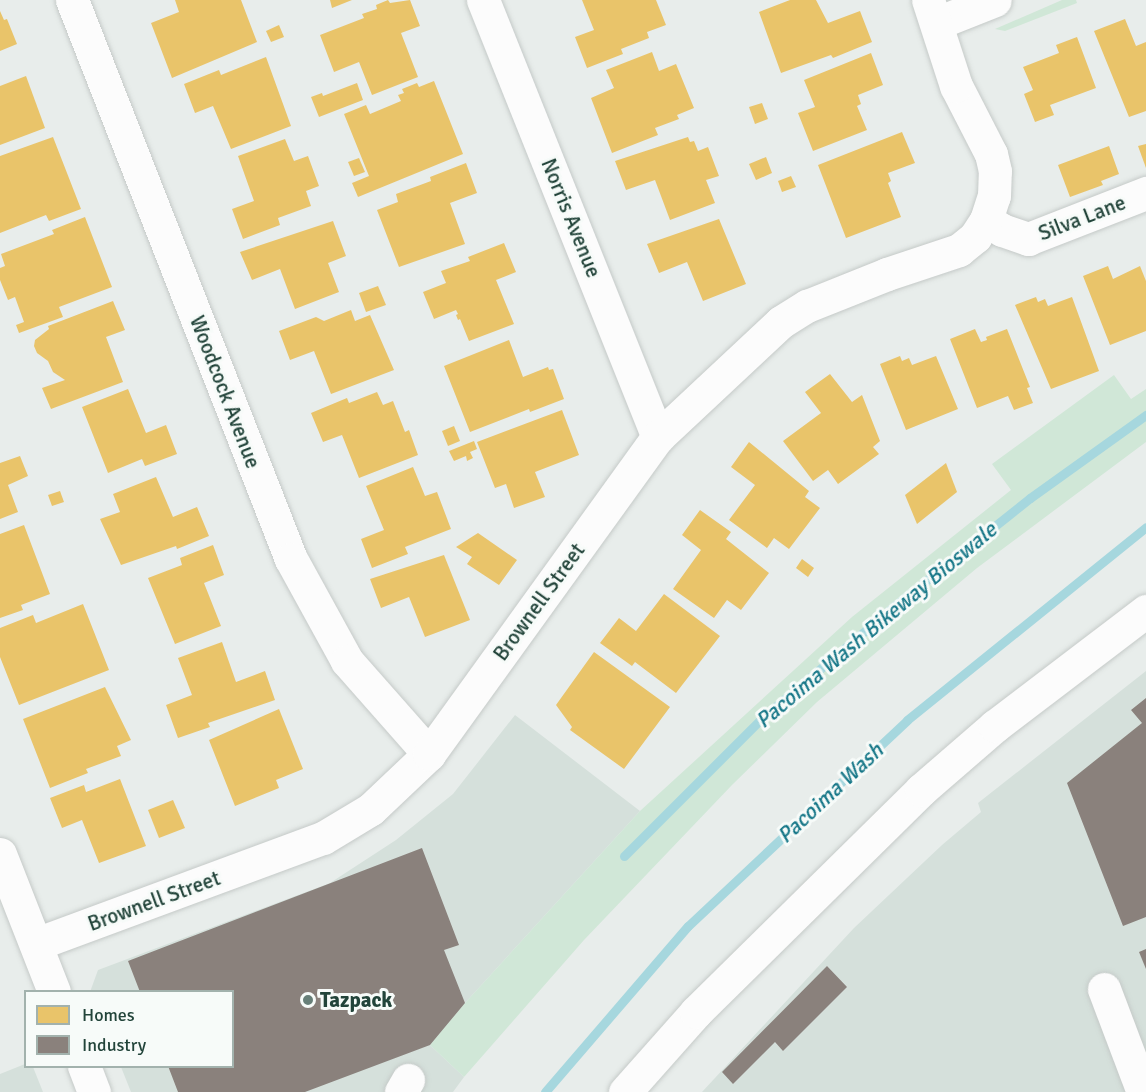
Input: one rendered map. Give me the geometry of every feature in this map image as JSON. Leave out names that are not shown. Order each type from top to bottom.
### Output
[{"type":"street","name":"Woodcock Avenue","points":[[72,0],[291,559],[347,662],[429,754]]},
{"type":"street","name":"Norris Avenue","points":[[483,0],[658,437]]},
{"type":"street","points":[[990,208],[995,171],[991,154],[956,86],[932,12],[995,0]]},
{"type":"street","name":"Silva Lane","points":[[990,208],[1002,230],[1028,239],[1146,193]]},
{"type":"street","name":"Brownell Street","points":[[36,944],[323,838],[371,809],[429,754],[658,437],[782,322],[817,302],[887,274],[959,250],[975,237],[990,208]]},
{"type":"street","points":[[625,1092],[712,995],[921,790],[995,726],[1146,611]]},
{"type":"street","points":[[0,854],[53,990]]},
{"type":"street","points":[[1104,988],[1143,1092]]},
{"type":"street","points":[[85,1068],[93,1092]]},
{"type":"shaded area","points":[[1146,671],[1146,1092],[702,1092],[854,928],[942,845],[981,812],[978,803]]},
{"type":"shaded area","points":[[515,715],[640,811],[465,1003],[430,1045],[464,1077],[453,1092],[131,1092],[121,1068],[234,1068],[234,990],[91,990],[98,970],[330,883],[396,840],[453,794]]},
{"type":"shaded area","points":[[24,1064],[24,1068],[33,1068],[43,1092],[0,1092],[0,1074]]},
{"type":"green space","points":[[1062,0],[1076,0],[1077,3],[1005,31],[995,29]]},
{"type":"green space","points":[[1114,375],[1131,399],[1146,389],[1146,442],[977,568],[817,702],[732,785],[584,940],[464,1077],[430,1045],[465,1003],[640,811],[852,617],[1011,490],[992,464]]},
{"type":"building: Homes","points":[[175,0],[241,0],[257,42],[172,78],[151,23],[179,12]]},
{"type":"building: Homes","points":[[330,0],[352,0],[332,8]]},
{"type":"building: Homes","points":[[388,0],[390,3],[410,0],[420,26],[401,33],[418,77],[372,95],[359,62],[334,72],[320,35],[364,18],[362,14],[377,9],[376,5]]},
{"type":"building: Homes","points":[[582,0],[656,0],[666,25],[647,32],[649,38],[621,49],[623,54],[587,68],[575,37],[594,30]]},
{"type":"building: Homes","points":[[790,0],[816,0],[828,23],[860,11],[872,42],[833,58],[831,55],[781,73],[759,12]]},
{"type":"building: Homes","points":[[0,11],[4,20],[7,19],[17,44],[0,51]]},
{"type":"building: Homes","points":[[1125,19],[1136,46],[1146,42],[1146,111],[1129,117],[1094,31]]},
{"type":"building: Homes","points":[[279,25],[284,37],[271,42],[266,31]]},
{"type":"building: Homes","points":[[1077,37],[1096,88],[1050,105],[1054,115],[1035,122],[1024,94],[1033,90],[1023,67],[1059,53],[1056,45]]},
{"type":"building: Homes","points":[[652,52],[659,71],[676,64],[694,108],[677,115],[679,119],[655,128],[658,135],[612,153],[591,98],[614,88],[606,70]]},
{"type":"building: Homes","points":[[871,53],[883,85],[858,95],[861,104],[857,106],[867,130],[813,151],[798,113],[815,107],[804,80]]},
{"type":"building: Homes","points":[[266,57],[291,126],[231,149],[213,106],[195,113],[184,84],[219,70],[221,75]]},
{"type":"building: Homes","points":[[26,76],[45,128],[0,145],[0,86]]},
{"type":"building: Homes","points":[[434,81],[463,154],[358,197],[352,183],[369,176],[344,114],[366,105],[370,114],[401,101],[398,95],[404,93],[402,89],[417,83],[419,87]]},
{"type":"building: Homes","points":[[357,83],[363,100],[319,117],[311,97],[322,93],[323,96]]},
{"type":"building: Homes","points":[[762,103],[768,119],[755,124],[749,107]]},
{"type":"building: Homes","points":[[902,132],[915,163],[888,173],[891,181],[888,183],[901,217],[846,238],[818,165]]},
{"type":"building: Homes","points":[[53,137],[81,209],[49,221],[46,215],[0,233],[0,156]]},
{"type":"building: Homes","points":[[688,137],[690,142],[694,141],[698,151],[708,147],[719,176],[706,180],[715,203],[670,220],[655,180],[626,190],[615,161]]},
{"type":"building: Homes","points":[[285,139],[294,161],[308,156],[319,186],[306,191],[311,206],[278,218],[280,225],[243,239],[232,209],[254,201],[238,156]]},
{"type":"building: Homes","points":[[1146,144],[1146,168],[1138,146]]},
{"type":"building: Homes","points":[[1109,146],[1119,174],[1101,181],[1103,185],[1070,197],[1058,165]]},
{"type":"building: Homes","points":[[766,157],[772,173],[756,180],[749,164]]},
{"type":"building: Homes","points":[[359,158],[365,172],[354,176],[348,162]]},
{"type":"building: Homes","points":[[466,163],[477,193],[450,203],[465,244],[399,267],[377,210],[398,202],[396,194],[431,181],[430,177]]},
{"type":"building: Homes","points":[[791,176],[796,187],[782,192],[778,181]]},
{"type":"building: Homes","points":[[85,217],[112,287],[59,307],[63,317],[19,333],[16,325],[24,322],[15,297],[8,300],[0,280],[0,268],[5,266],[1,254],[54,234],[52,230]]},
{"type":"building: Homes","points":[[719,219],[746,284],[703,301],[687,262],[659,273],[647,244]]},
{"type":"building: Homes","points":[[333,221],[346,256],[328,263],[339,292],[295,309],[280,269],[252,280],[240,252]]},
{"type":"building: Homes","points":[[504,243],[516,272],[496,280],[514,324],[469,341],[460,319],[458,320],[456,310],[434,319],[423,292],[446,283],[441,271],[470,261],[468,257]]},
{"type":"building: Homes","points":[[1108,266],[1113,279],[1140,266],[1146,281],[1146,331],[1110,345],[1083,276]]},
{"type":"building: Homes","points":[[378,286],[386,305],[366,312],[359,293]]},
{"type":"building: Homes","points":[[1036,297],[1038,302],[1045,299],[1048,306],[1072,297],[1099,371],[1051,389],[1015,305]]},
{"type":"building: Homes","points":[[113,301],[125,330],[106,337],[123,382],[51,409],[42,388],[65,380],[53,372],[48,361],[37,353],[34,346],[35,340],[49,329],[48,326]]},
{"type":"building: Homes","points":[[351,310],[355,321],[370,315],[394,370],[331,394],[314,351],[290,360],[279,331],[316,317],[324,321]]},
{"type":"building: Homes","points":[[975,329],[981,342],[987,340],[986,337],[1007,329],[1030,387],[1027,388],[1033,403],[1014,410],[1008,396],[977,408],[950,339]]},
{"type":"building: Homes","points":[[509,340],[523,377],[548,367],[549,370],[553,369],[564,399],[530,412],[529,409],[470,432],[444,366]]},
{"type":"building: Homes","points":[[900,356],[902,361],[909,358],[912,365],[936,356],[958,409],[906,430],[880,364]]},
{"type":"building: Homes","points":[[830,374],[852,402],[862,395],[880,441],[873,447],[879,454],[838,484],[828,470],[813,481],[783,441],[821,413],[805,392]]},
{"type":"building: Homes","points":[[128,389],[146,433],[166,425],[177,454],[145,466],[142,459],[108,473],[82,407]]},
{"type":"building: Homes","points":[[377,392],[383,405],[393,401],[405,432],[409,430],[418,455],[359,478],[342,435],[323,442],[311,413],[347,398],[349,403]]},
{"type":"building: Homes","points":[[562,410],[579,455],[535,472],[545,497],[514,508],[506,484],[495,488],[477,442]]},
{"type":"building: Homes","points":[[454,426],[460,441],[448,446],[442,431]]},
{"type":"building: Homes","points":[[474,441],[477,449],[470,452],[473,458],[467,461],[466,456],[454,461],[449,451]]},
{"type":"building: Homes","points":[[749,442],[809,491],[805,497],[820,508],[789,549],[774,538],[767,548],[729,520],[755,485],[731,467]]},
{"type":"building: Homes","points":[[20,456],[28,476],[8,485],[18,512],[0,519],[0,463]]},
{"type":"building: Homes","points":[[946,463],[957,492],[917,524],[905,495]]},
{"type":"building: Homes","points":[[413,467],[425,496],[437,492],[451,529],[405,547],[408,554],[372,568],[361,539],[384,530],[366,486]]},
{"type":"building: Homes","points":[[156,477],[173,517],[197,507],[209,536],[177,549],[176,546],[121,565],[100,519],[120,512],[113,494]]},
{"type":"building: Homes","points":[[60,491],[64,502],[52,506],[48,495]]},
{"type":"building: Homes","points":[[700,510],[731,532],[726,539],[769,573],[741,610],[727,600],[714,618],[673,589],[701,550],[682,535]]},
{"type":"building: Homes","points":[[24,525],[50,594],[21,605],[23,610],[0,618],[0,534]]},
{"type":"building: Homes","points":[[478,533],[517,560],[499,585],[467,564],[472,557],[456,547]]},
{"type":"building: Homes","points":[[213,545],[224,575],[204,583],[221,626],[175,644],[148,578],[182,565],[180,558]]},
{"type":"building: Homes","points":[[444,555],[470,620],[425,637],[409,597],[381,608],[370,579]]},
{"type":"building: Homes","points":[[802,559],[814,568],[808,577],[796,568]]},
{"type":"building: Homes","points":[[664,594],[720,636],[676,693],[635,662],[632,666],[600,643],[619,618],[636,631]]},
{"type":"building: Homes","points":[[83,604],[109,670],[19,705],[0,657],[0,628],[33,615],[36,623]]},
{"type":"building: Homes","points":[[222,642],[236,682],[265,671],[275,700],[208,723],[210,727],[178,738],[166,705],[192,695],[178,658]]},
{"type":"building: Homes","points":[[594,652],[670,707],[624,769],[570,730],[572,727],[556,705]]},
{"type":"building: Homes","points":[[105,687],[131,740],[117,746],[121,756],[86,769],[88,773],[50,788],[23,719]]},
{"type":"building: Homes","points":[[279,709],[303,769],[276,780],[279,788],[235,806],[209,740]]},
{"type":"building: Homes","points":[[120,779],[146,846],[99,863],[82,820],[62,828],[50,798],[84,785],[86,792]]},
{"type":"building: Homes","points":[[173,800],[185,828],[159,838],[148,810]]},
{"type":"building: Industry","points":[[1146,698],[1146,917],[1123,926],[1067,783],[1142,723],[1131,710]]},
{"type":"building: Industry","points":[[422,848],[459,945],[444,950],[465,1003],[430,1045],[305,1092],[178,1092],[169,1068],[234,1068],[234,990],[139,990],[128,961]]},
{"type":"building: Industry","points":[[1146,949],[1146,969],[1139,952]]},
{"type":"building: Industry","points":[[827,966],[847,987],[783,1051],[775,1042],[733,1084],[722,1072]]},
{"type":"waterway","name":"Pacoima Wash Bikeway Bioswale","points":[[624,856],[761,719],[893,607],[1030,498],[1146,415]]},
{"type":"waterway","name":"Pacoima Wash","points":[[545,1092],[688,926],[907,720],[1146,527]]},
{"type":"place","name":"Tazpack","points":[[308,1000]]}]
